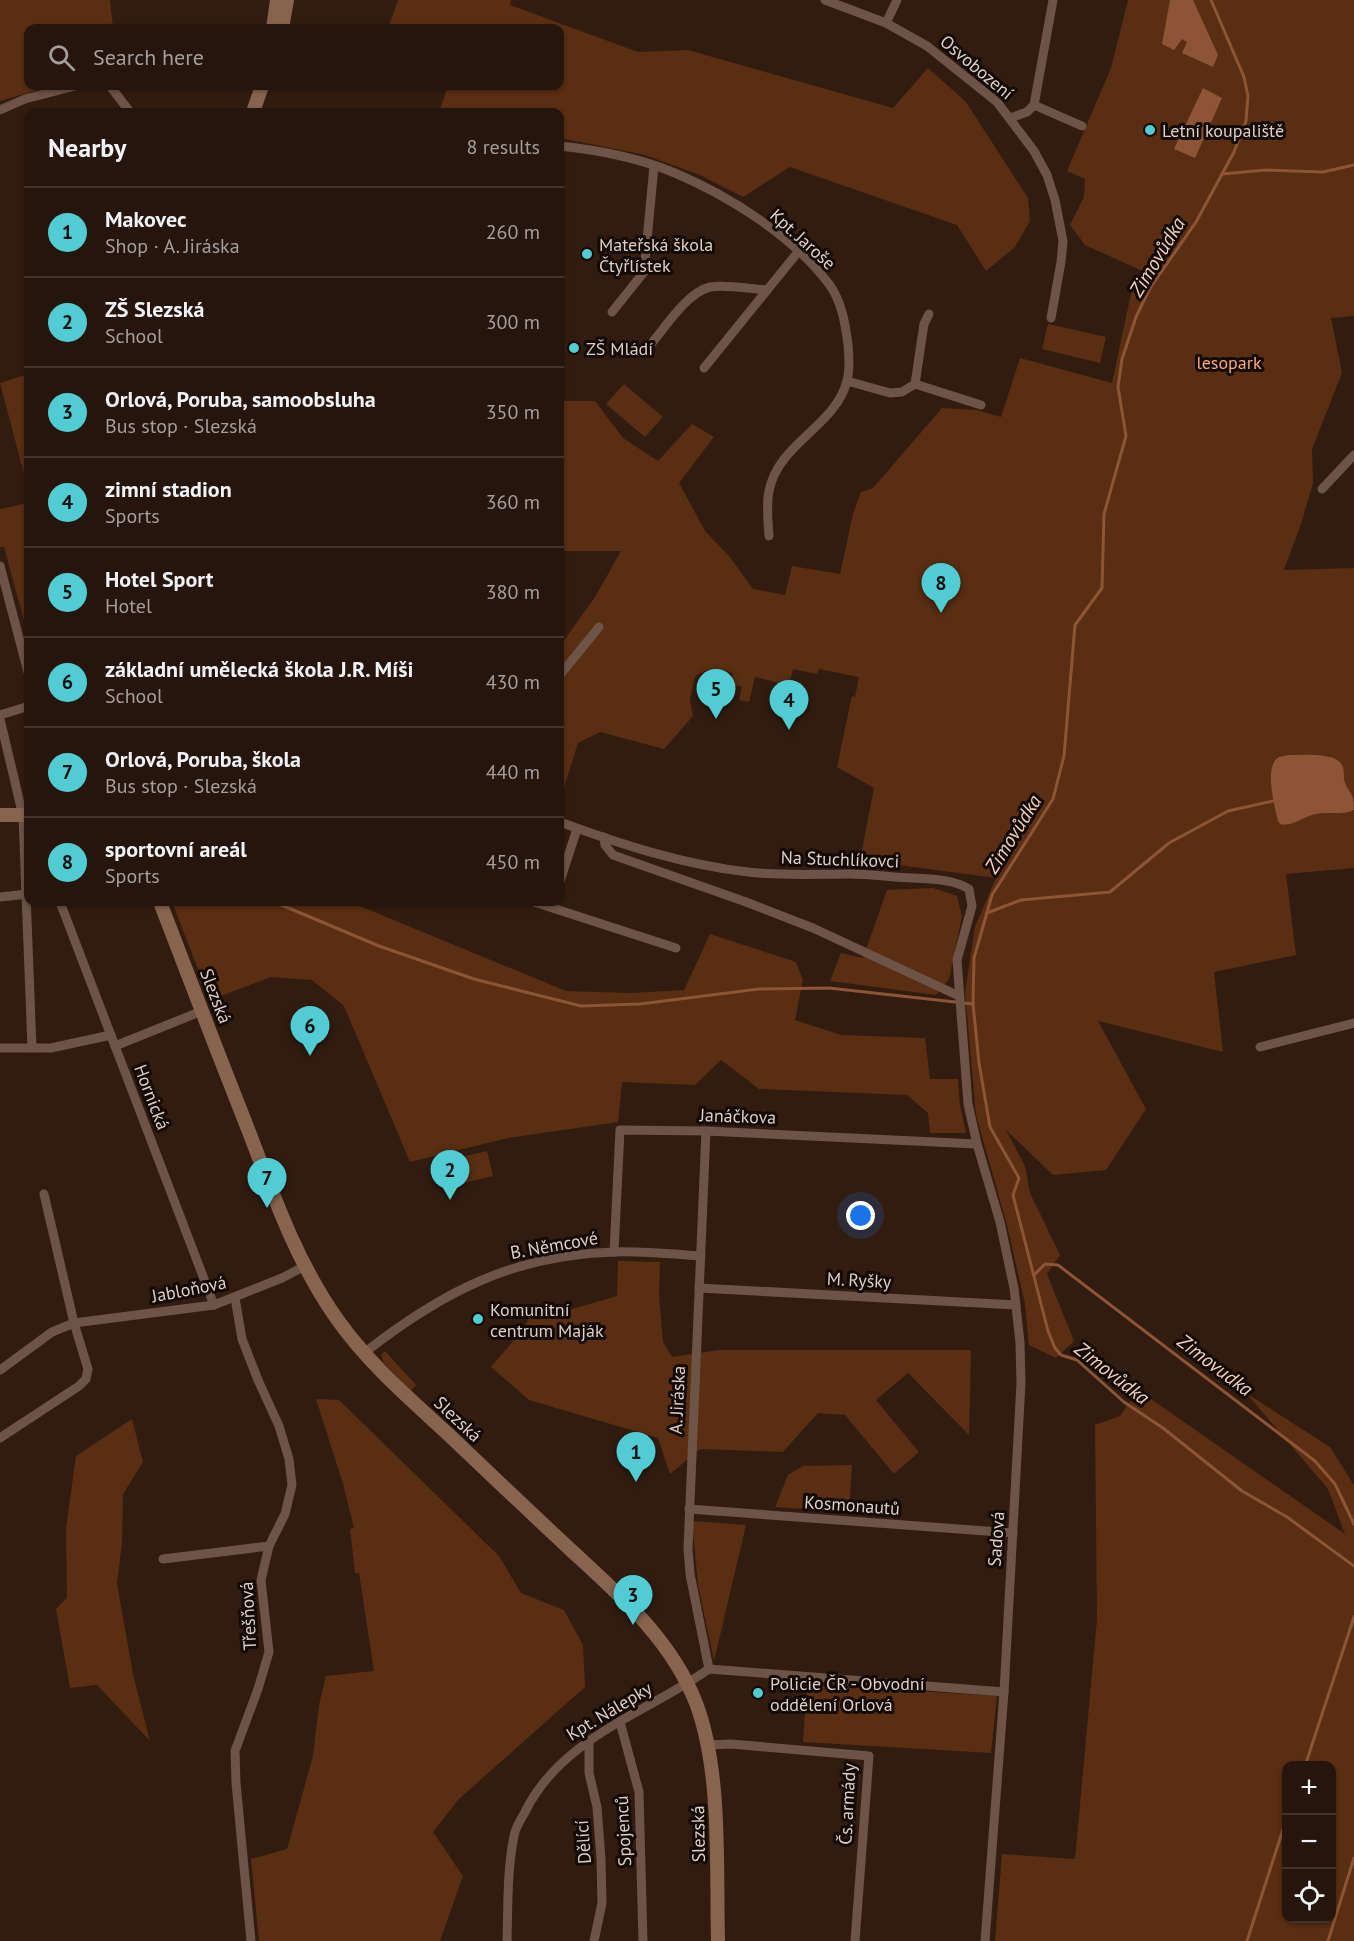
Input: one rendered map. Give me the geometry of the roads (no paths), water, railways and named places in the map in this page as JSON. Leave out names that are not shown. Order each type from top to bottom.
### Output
[{"type":"street","points":[[274,24],[277,0]]},
{"type":"street","points":[[283,24],[287,0]]},
{"type":"street","name":"Osvobození","points":[[825,0],[886,23],[927,46],[997,102],[1034,151],[1047,175],[1061,225],[1063,254],[1051,318]]},
{"type":"street","points":[[886,23],[897,0]]},
{"type":"street","points":[[1010,118],[1027,112],[1034,105],[1053,0]]},
{"type":"street","points":[[0,110],[25,99],[60,90]]},
{"type":"street","points":[[113,90],[127,108]]},
{"type":"street","points":[[254,108],[261,90]]},
{"type":"street","points":[[263,108],[270,90]]},
{"type":"street","points":[[1034,105],[1082,126]]},
{"type":"street","name":"Kpt. Jaroše","points":[[564,147],[613,154],[654,166],[673,172],[724,196],[778,233],[829,285],[841,308],[845,322],[849,353],[847,381],[834,407],[783,460],[774,476],[769,491],[769,536]]},
{"type":"street","points":[[612,312],[644,272],[654,166]]},
{"type":"street","points":[[704,368],[798,252]]},
{"type":"street","points":[[652,343],[687,301],[701,290],[712,287],[767,290]]},
{"type":"street","points":[[915,384],[924,324],[929,314]]},
{"type":"street","points":[[847,381],[890,393],[902,392],[915,384],[981,405]]},
{"type":"street","points":[[1322,489],[1354,456]]},
{"type":"street","points":[[0,566],[24,657]]},
{"type":"street","points":[[564,670],[599,627]]},
{"type":"street","points":[[24,708],[0,717],[24,808]]},
{"type":"street","points":[[0,815],[24,816]]},
{"type":"street","name":"Na Stuchlíkovci","points":[[564,824],[686,861],[751,873],[815,876],[849,874],[939,880],[963,885],[969,890],[972,906],[957,960],[968,1104],[977,1144]]},
{"type":"street","points":[[564,869],[577,829]]},
{"type":"street","points":[[604,837],[605,845],[613,855],[813,928],[960,996]]},
{"type":"street","points":[[0,897],[24,894]]},
{"type":"street","points":[[28,906],[32,1048]]},
{"type":"street","name":"Hornická","points":[[62,906],[214,1305]]},
{"type":"street","name":"Slezská","points":[[162,906],[277,1203],[305,1266],[335,1316],[364,1353],[416,1405],[635,1611],[669,1652],[687,1684],[708,1745],[715,1797],[718,1941]]},
{"type":"street","points":[[557,906],[676,948]]},
{"type":"street","points":[[115,1046],[202,1011]]},
{"type":"street","points":[[1260,1047],[1354,1023]]},
{"type":"street","points":[[0,1048],[51,1048],[111,1035]]},
{"type":"street","name":"Janáčkova","points":[[614,1252],[620,1130],[706,1131],[977,1144]]},
{"type":"street","name":"A. Jiráska","points":[[706,1131],[688,1549],[690,1574],[709,1669]]},
{"type":"street","name":"Sadová","points":[[977,1144],[1000,1222],[1016,1305],[1020,1343],[1021,1403],[1004,1692],[985,1941]]},
{"type":"street","points":[[0,1438],[79,1386],[86,1378],[88,1369],[74,1323],[44,1194]]},
{"type":"street","name":"B. Němcové","points":[[364,1353],[408,1319],[445,1296],[471,1283],[524,1264],[573,1255],[614,1252],[701,1256]]},
{"type":"street","name":"Jabloňová","points":[[0,1370],[52,1332],[74,1323],[214,1305],[282,1278],[305,1266]]},
{"type":"street","name":"M. Ryšky","points":[[699,1288],[1016,1305]]},
{"type":"street","name":"Třešňová","points":[[235,1298],[242,1339],[279,1426],[292,1485],[285,1514],[269,1546],[261,1580],[269,1652],[235,1751],[250,1941]]},
{"type":"street","name":"Kosmonautů","points":[[689,1509],[1013,1533]]},
{"type":"street","points":[[163,1559],[269,1546]]},
{"type":"street","points":[[709,1669],[1004,1692]]},
{"type":"street","name":"Kpt. Nálepky","points":[[507,1941],[508,1893],[514,1834],[534,1793],[571,1753],[709,1669]]},
{"type":"street","name":"Spojenců","points":[[620,1722],[639,1792],[643,1941]]},
{"type":"street","name":"Dělící","points":[[589,1741],[589,1773],[597,1807],[601,1858],[602,1903],[594,1941]]},
{"type":"street","name":"Čs. armády","points":[[708,1745],[731,1744],[869,1756],[855,1941]]},
{"type":"waterway","name":"Zimovůdka","points":[[1211,0],[1244,77],[1248,96],[1246,121],[1234,152],[1196,222],[1150,288],[1136,317],[1122,359],[1118,387],[1126,436],[1104,514],[1102,588],[1075,625],[1064,756],[1053,799],[992,895],[974,958],[973,1004],[979,1063],[990,1127],[1019,1178],[1013,1195],[1048,1331],[1055,1348],[1061,1355],[1077,1360],[1124,1402],[1163,1428],[1242,1491],[1287,1517],[1354,1566]]},
{"type":"waterway","points":[[1222,174],[1266,170],[1323,172],[1354,165]]},
{"type":"waterway","points":[[987,913],[1021,900],[1110,892],[1169,843],[1228,811],[1278,800]]},
{"type":"waterway","points":[[284,906],[379,946],[474,979],[581,1006],[640,1004],[759,989],[829,988],[973,1004]]},
{"type":"waterway","name":"Zimovudka","points":[[1035,1274],[1045,1264],[1058,1265],[1315,1461],[1335,1484],[1354,1524]]},
{"type":"waterway","points":[[1307,1761],[1354,1617]]},
{"type":"waterway","points":[[1247,1941],[1282,1832]]},
{"type":"waterway","name":"Zimovůdka","points":[[1328,1941],[1354,1858]]},
{"type":"place","name":"Letní koupaliště","points":[[1150,130]]},
{"type":"place","name":"Mateřská škola Čtyřlístek","points":[[587,254]]},
{"type":"place","name":"ZŠ Mládí","points":[[574,348]]},
{"type":"place","name":"sportovní areál","points":[[941,613]]},
{"type":"place","name":"Hotel Sport","points":[[716,719]]},
{"type":"place","name":"zimní stadion","points":[[789,730]]},
{"type":"place","name":"základní umělecká škola J.R. Míši","points":[[310,1056]]},
{"type":"place","name":"ZŠ Slezská","points":[[450,1200]]},
{"type":"place","name":"Orlová, Poruba, škola","points":[[267,1208]]},
{"type":"place","name":"Komunitní centrum Maják","points":[[478,1319]]},
{"type":"place","name":"Makovec","points":[[636,1482]]},
{"type":"place","name":"Orlová, Poruba, samoobsluha","points":[[633,1625]]},
{"type":"place","name":"Policie ČR - Obvodní oddělení Orlová","points":[[758,1693]]},
{"type":"park label","name":"lesopark","points":[[1229,362]]}]
